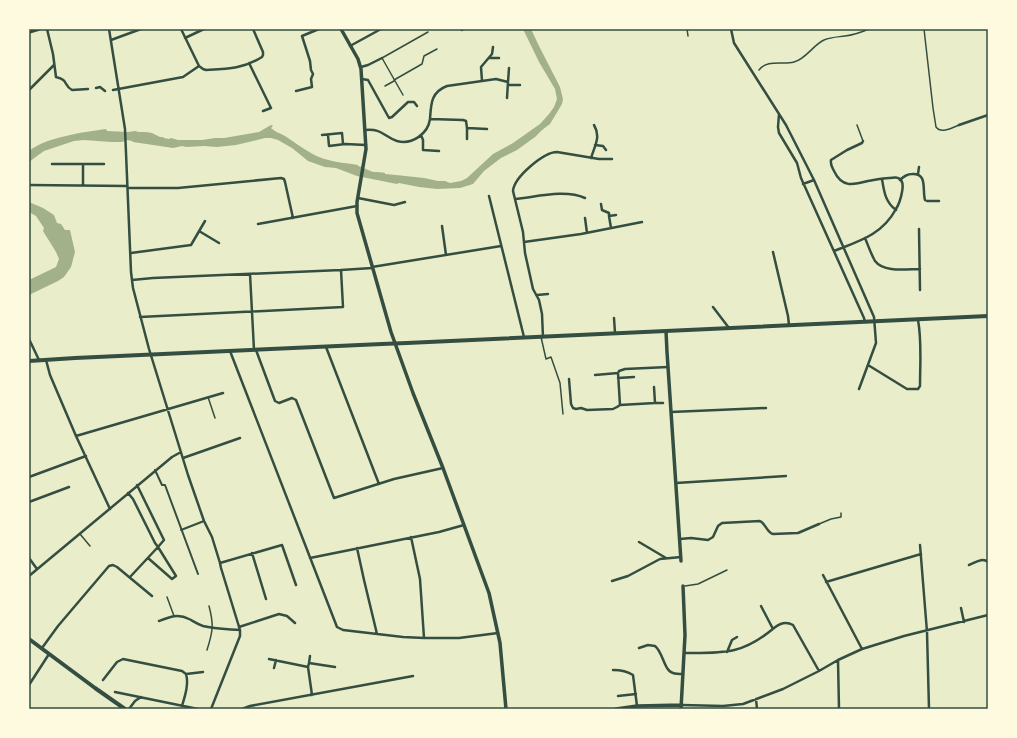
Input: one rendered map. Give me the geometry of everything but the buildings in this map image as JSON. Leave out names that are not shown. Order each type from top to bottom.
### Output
[{"type":"main road","points":[[29,361],[988,316]]},
{"type":"main road","points":[[29,638],[125,709]]},
{"type":"street","points":[[29,32],[38,29]]},
{"type":"street","points":[[47,29],[56,77],[62,78],[70,90],[75,91],[88,89]]},
{"type":"street","points":[[109,29],[125,129],[132,280],[140,317],[181,452],[204,521],[212,537],[240,628],[240,636],[211,709]]},
{"type":"street","points":[[111,40],[141,29]]},
{"type":"street","points":[[181,29],[200,67],[206,70],[243,66],[259,59],[263,55],[263,52],[253,29]]},
{"type":"street","points":[[185,38],[204,29]]},
{"type":"street","points":[[296,91],[312,87],[311,79],[313,74],[302,36],[319,29]]},
{"type":"street","points":[[341,29],[361,67],[366,152],[360,183],[357,213],[395,344],[489,593],[501,653],[506,709]]},
{"type":"street","points":[[350,46],[381,29]]},
{"type":"street","points":[[732,29],[734,42],[778,112],[814,180],[874,317],[876,343],[859,390]]},
{"type":"street","points":[[482,81],[481,67],[490,58],[493,47]]},
{"type":"street","points":[[361,67],[382,58]]},
{"type":"street","points":[[490,58],[499,58]]},
{"type":"street","points":[[249,64],[271,108],[263,111]]},
{"type":"street","points":[[29,90],[54,65]]},
{"type":"street","points":[[113,90],[183,77],[200,67]]},
{"type":"street","points":[[507,98],[509,68]]},
{"type":"street","points":[[362,79],[368,80],[389,118],[408,102],[414,102],[417,106]]},
{"type":"street","points":[[365,130],[372,129],[402,142],[413,139],[422,135],[428,127],[432,101],[441,89],[447,86],[496,79],[508,84],[520,85]]},
{"type":"street","points":[[96,88],[100,87],[105,91]]},
{"type":"street","points":[[778,112],[779,133],[797,163],[803,184],[865,322]]},
{"type":"street","points":[[959,125],[988,115]]},
{"type":"street","points":[[430,119],[466,121],[467,139]]},
{"type":"street","points":[[591,158],[598,135],[594,125]]},
{"type":"street","points":[[467,128],[487,129]]},
{"type":"street","points":[[322,135],[342,133],[343,144]]},
{"type":"street","points":[[328,135],[329,146],[343,144],[366,145]]},
{"type":"street","points":[[422,135],[423,150],[439,151]]},
{"type":"street","points":[[834,251],[865,238],[884,227],[896,210],[900,200],[903,184],[900,180],[893,178],[882,178],[852,184],[843,182],[836,177],[830,160],[862,143],[863,141]]},
{"type":"street","points":[[595,146],[603,146],[606,150]]},
{"type":"street","points":[[542,337],[542,314],[537,295],[533,289],[524,253],[524,242],[513,191],[514,187],[517,181],[530,167],[547,155],[556,152],[602,160],[612,159]]},
{"type":"street","points":[[52,164],[104,164]]},
{"type":"street","points":[[83,164],[83,185]]},
{"type":"street","points":[[918,174],[919,167]]},
{"type":"street","points":[[900,180],[908,174],[918,174],[923,180],[925,200],[939,201]]},
{"type":"street","points":[[29,185],[178,188],[282,178],[285,182],[293,218]]},
{"type":"street","points":[[882,178],[886,197],[896,210]]},
{"type":"street","points":[[803,184],[814,180]]},
{"type":"street","points":[[515,199],[554,194],[579,196],[585,198]]},
{"type":"street","points":[[489,196],[524,337]]},
{"type":"street","points":[[358,198],[394,205],[405,202]]},
{"type":"street","points":[[600,204],[602,210],[609,213],[611,228]]},
{"type":"street","points":[[258,224],[357,206]]},
{"type":"street","points":[[609,216],[616,215]]},
{"type":"street","points":[[585,218],[587,233]]},
{"type":"street","points":[[131,253],[191,245],[205,221]]},
{"type":"street","points":[[524,242],[587,233],[642,222]]},
{"type":"street","points":[[442,226],[446,255]]},
{"type":"street","points":[[920,230],[920,290]]},
{"type":"street","points":[[200,231],[219,243]]},
{"type":"street","points":[[865,238],[875,260],[881,266],[893,269],[920,269]]},
{"type":"street","points":[[132,280],[341,270],[372,267],[501,246]]},
{"type":"street","points":[[773,252],[789,325]]},
{"type":"street","points":[[140,317],[343,307],[341,270]]},
{"type":"street","points":[[250,274],[255,350],[275,401],[279,403],[292,398],[296,400],[334,498],[400,478],[443,468]]},
{"type":"street","points":[[537,295],[548,294]]},
{"type":"street","points":[[713,307],[729,328]]},
{"type":"street","points":[[614,318],[615,333]]},
{"type":"street","points":[[868,365],[907,389],[920,388],[920,341],[918,319]]},
{"type":"street","points":[[612,581],[628,576],[658,559],[681,558],[666,331]]},
{"type":"street","points":[[29,339],[39,360]]},
{"type":"street","points":[[325,346],[379,484]]},
{"type":"street","points":[[230,351],[336,625],[341,630],[424,638],[459,638],[498,633]]},
{"type":"street","points":[[46,360],[50,375],[76,436],[110,509]]},
{"type":"street","points":[[595,375],[618,373],[619,370],[668,368]]},
{"type":"street","points":[[618,373],[620,405]]},
{"type":"street","points":[[618,378],[634,377]]},
{"type":"street","points":[[569,379],[571,404],[573,408],[576,409],[582,408],[585,410],[600,410],[614,409],[620,405],[663,403]]},
{"type":"street","points":[[654,387],[655,403]]},
{"type":"street","points":[[76,436],[168,410],[223,392]]},
{"type":"street","points":[[671,412],[766,408]]},
{"type":"street","points":[[183,458],[240,438]]},
{"type":"street","points":[[29,576],[172,456],[181,452]]},
{"type":"street","points":[[29,477],[86,456]]},
{"type":"street","points":[[155,470],[162,485],[165,485],[198,574]]},
{"type":"street","points":[[676,483],[786,476]]},
{"type":"street","points":[[130,577],[164,540],[137,486]]},
{"type":"street","points":[[29,502],[69,487]]},
{"type":"street","points":[[128,493],[133,499],[158,547],[176,576],[172,579],[148,558]]},
{"type":"street","points":[[181,530],[204,521]]},
{"type":"street","points":[[680,539],[710,539],[719,525],[725,522],[760,521],[770,533],[774,534],[798,533],[819,524]]},
{"type":"street","points":[[310,558],[464,525]]},
{"type":"street","points":[[411,537],[420,579],[424,638]]},
{"type":"street","points":[[639,542],[666,558]]},
{"type":"street","points":[[220,563],[282,545],[296,585]]},
{"type":"street","points":[[920,545],[927,630],[929,709]]},
{"type":"street","points":[[357,548],[377,634]]},
{"type":"street","points":[[252,553],[266,599]]},
{"type":"street","points":[[826,582],[921,554]]},
{"type":"street","points":[[29,558],[37,569]]},
{"type":"street","points":[[969,565],[981,560],[986,560],[988,562]]},
{"type":"street","points":[[42,648],[58,626],[109,566],[117,567],[152,596]]},
{"type":"street","points":[[823,575],[862,649]]},
{"type":"street","points":[[682,707],[684,653],[683,586]]},
{"type":"street","points":[[761,606],[773,629]]},
{"type":"street","points":[[961,608],[964,622]]},
{"type":"street","points":[[158,621],[174,616],[184,617],[200,625],[213,628],[240,628],[279,614],[287,616],[295,623]]},
{"type":"street","points":[[616,709],[637,706],[691,707],[731,706],[743,704],[783,689],[862,649],[904,636],[988,615]]},
{"type":"street","points":[[684,653],[710,653],[738,650],[751,645],[779,624],[787,623],[793,625],[819,671]]},
{"type":"street","points":[[728,652],[732,640],[737,637]]},
{"type":"street","points":[[639,648],[650,645],[655,646],[660,651],[670,672],[674,674],[683,674]]},
{"type":"street","points":[[29,685],[49,654]]},
{"type":"street","points":[[310,656],[308,667],[312,695]]},
{"type":"street","points":[[103,680],[117,662],[123,659],[182,671],[186,674],[203,672]]},
{"type":"street","points":[[269,659],[308,667]]},
{"type":"street","points":[[274,668],[276,660]]},
{"type":"street","points":[[838,660],[839,709]]},
{"type":"street","points":[[309,663],[334,668]]},
{"type":"street","points":[[613,670],[622,671],[633,675],[637,706]]},
{"type":"street","points":[[182,706],[187,683],[186,674]]},
{"type":"street","points":[[242,709],[250,706],[413,676]]},
{"type":"street","points":[[115,692],[198,709]]},
{"type":"street","points":[[618,696],[636,694]]},
{"type":"street","points":[[129,709],[135,701],[141,697]]},
{"type":"street","points":[[756,699],[757,709]]},
{"type":"lane","points":[[687,29],[688,36]]},
{"type":"lane","points":[[759,70],[767,64],[792,63],[797,61],[816,45],[829,38],[847,36],[870,29]]},
{"type":"lane","points":[[924,29],[937,128],[941,131],[959,125]]},
{"type":"lane","points":[[403,95],[382,58],[428,32]]},
{"type":"lane","points":[[385,86],[422,64],[424,56],[437,49]]},
{"type":"lane","points":[[857,125],[863,141]]},
{"type":"lane","points":[[542,337],[546,359],[551,357],[560,382],[563,414]]},
{"type":"lane","points":[[208,397],[215,418]]},
{"type":"lane","points":[[819,524],[841,517],[841,514]]},
{"type":"lane","points":[[80,534],[90,546]]},
{"type":"lane","points":[[683,586],[700,584],[727,570]]},
{"type":"lane","points":[[167,597],[174,616]]},
{"type":"lane","points":[[207,650],[213,628],[209,606]]},
{"type":"shaded area","points":[[523,29],[531,29],[560,87],[563,99],[562,104],[550,124],[535,137],[517,150],[501,158],[484,171],[473,184],[460,188],[437,189],[419,187],[357,176],[336,168],[325,167],[308,161],[292,148],[278,140],[271,138],[217,147],[182,146],[173,148],[127,140],[122,142],[111,142],[84,140],[74,141],[44,151],[29,162],[29,151],[45,142],[66,136],[106,129],[107,131],[146,132],[169,139],[202,140],[259,132],[271,125],[273,126],[271,128],[274,131],[285,136],[310,153],[324,159],[358,165],[373,172],[385,174],[424,178],[450,183],[461,181],[467,178],[493,154],[513,143],[540,124],[554,107],[557,99],[555,89],[539,62]]},
{"type":"shaded area","points":[[29,202],[54,215],[57,223],[61,224],[65,230],[70,230],[75,252],[71,267],[64,277],[29,295],[29,280],[56,267],[59,259],[43,231],[44,228],[36,216],[29,212]]}]
